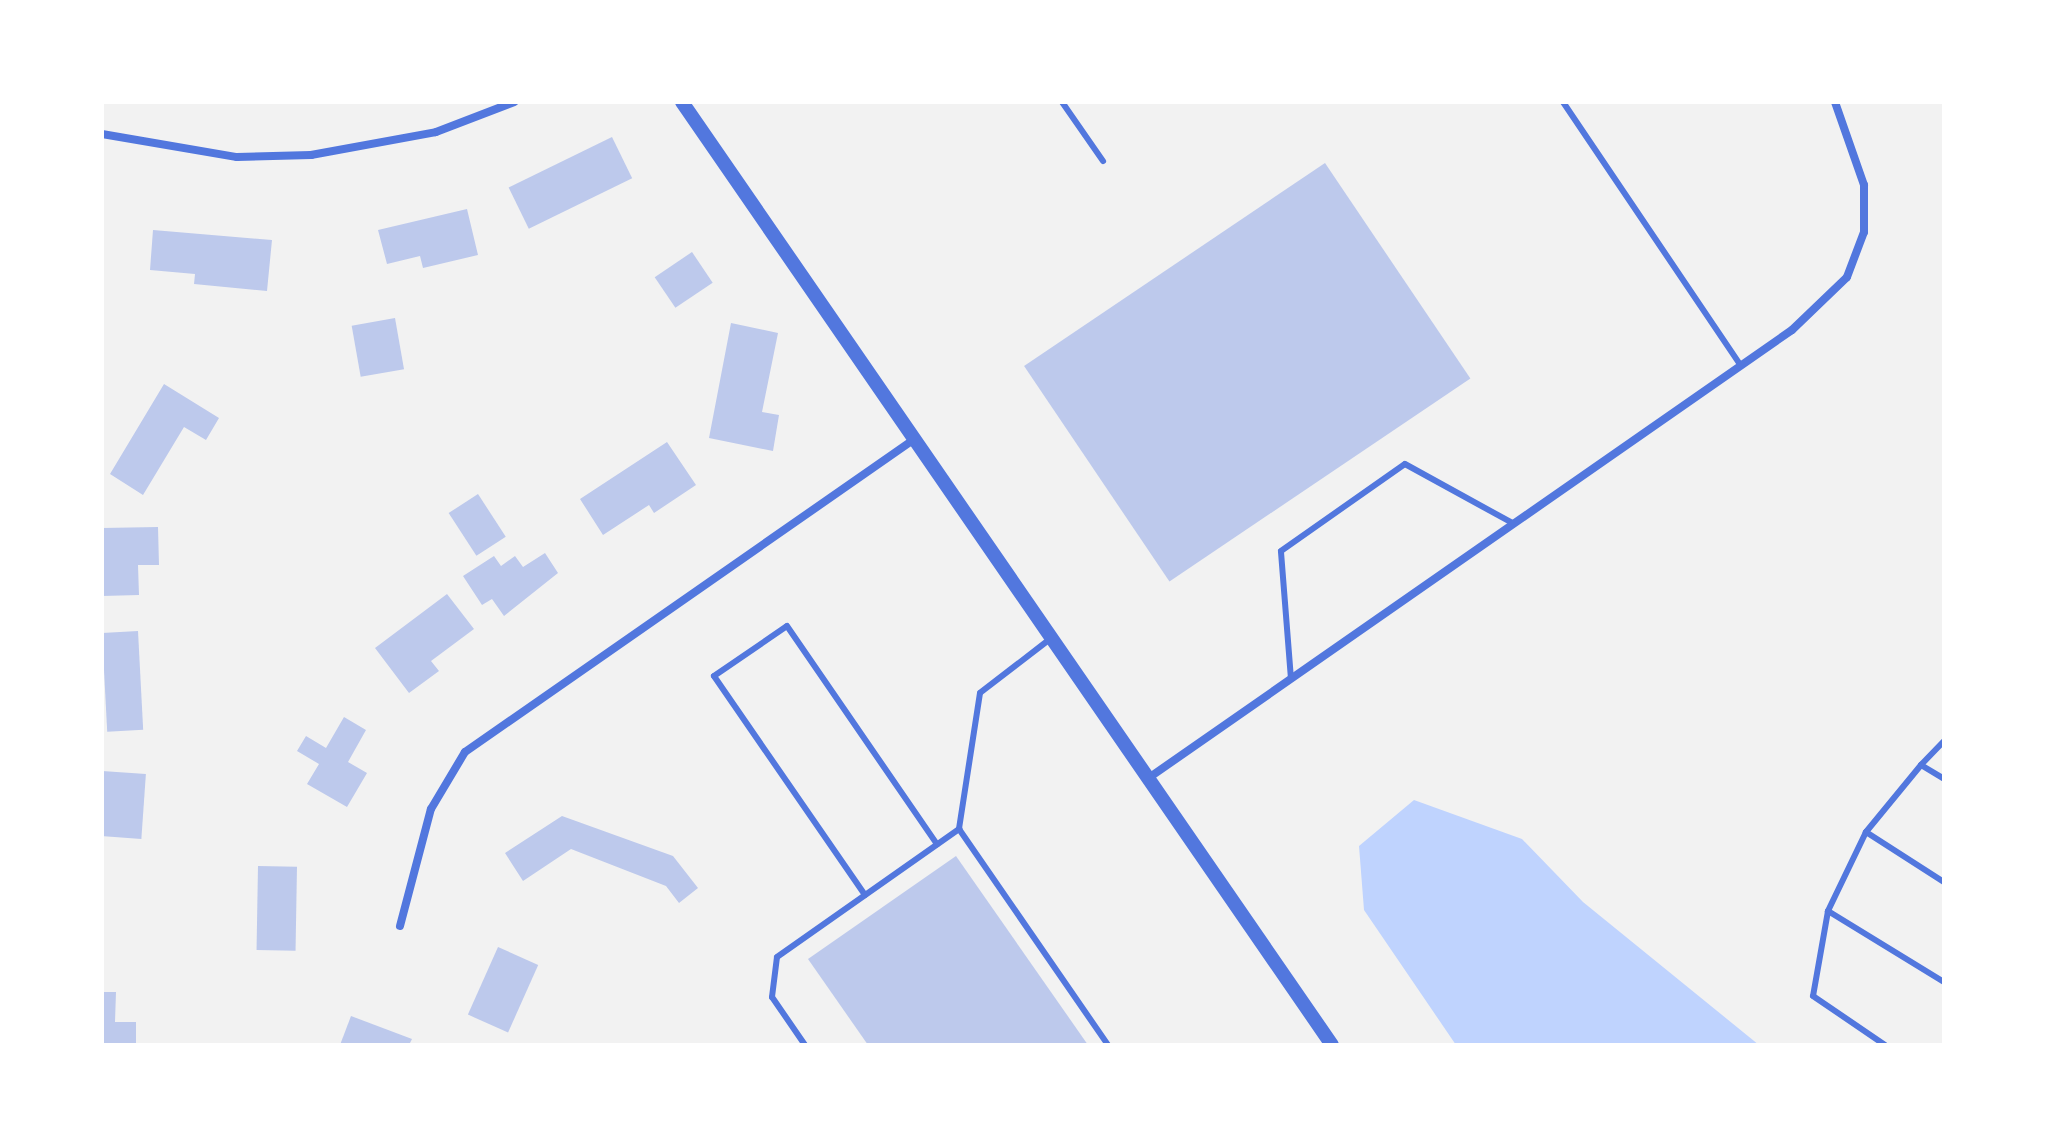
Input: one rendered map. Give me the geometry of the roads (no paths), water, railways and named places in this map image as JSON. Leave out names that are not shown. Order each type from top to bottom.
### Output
[{"type":"street","points":[[102,134],[237,157],[311,155],[436,132],[514,102]]},
{"type":"street","points":[[682,102],[1332,1045]]},
{"type":"street","points":[[1150,777],[1792,330],[1847,277],[1864,232],[1864,185],[1835,102]]},
{"type":"street","points":[[400,926],[431,809],[465,752],[913,440]]},
{"type":"lane","points":[[1062,102],[1103,161]]},
{"type":"lane","points":[[1563,102],[1741,366]]},
{"type":"lane","points":[[1291,679],[1281,551],[1392,473],[1405,464],[1514,524]]},
{"type":"lane","points":[[865,895],[714,676],[787,626],[937,844]]},
{"type":"lane","points":[[1052,638],[980,693],[959,829],[1108,1045]]},
{"type":"lane","points":[[1885,1045],[1813,996],[1828,911],[1866,832],[1944,741]]},
{"type":"lane","points":[[1921,765],[1944,779]]},
{"type":"lane","points":[[805,1045],[772,997],[777,957],[959,829]]},
{"type":"lane","points":[[1866,832],[1944,882]]},
{"type":"lane","points":[[1828,911],[1944,982]]},
{"type":"water","points":[[1414,800],[1522,839],[1583,902],[1759,1045],[1456,1045],[1364,910],[1359,846]]}]
